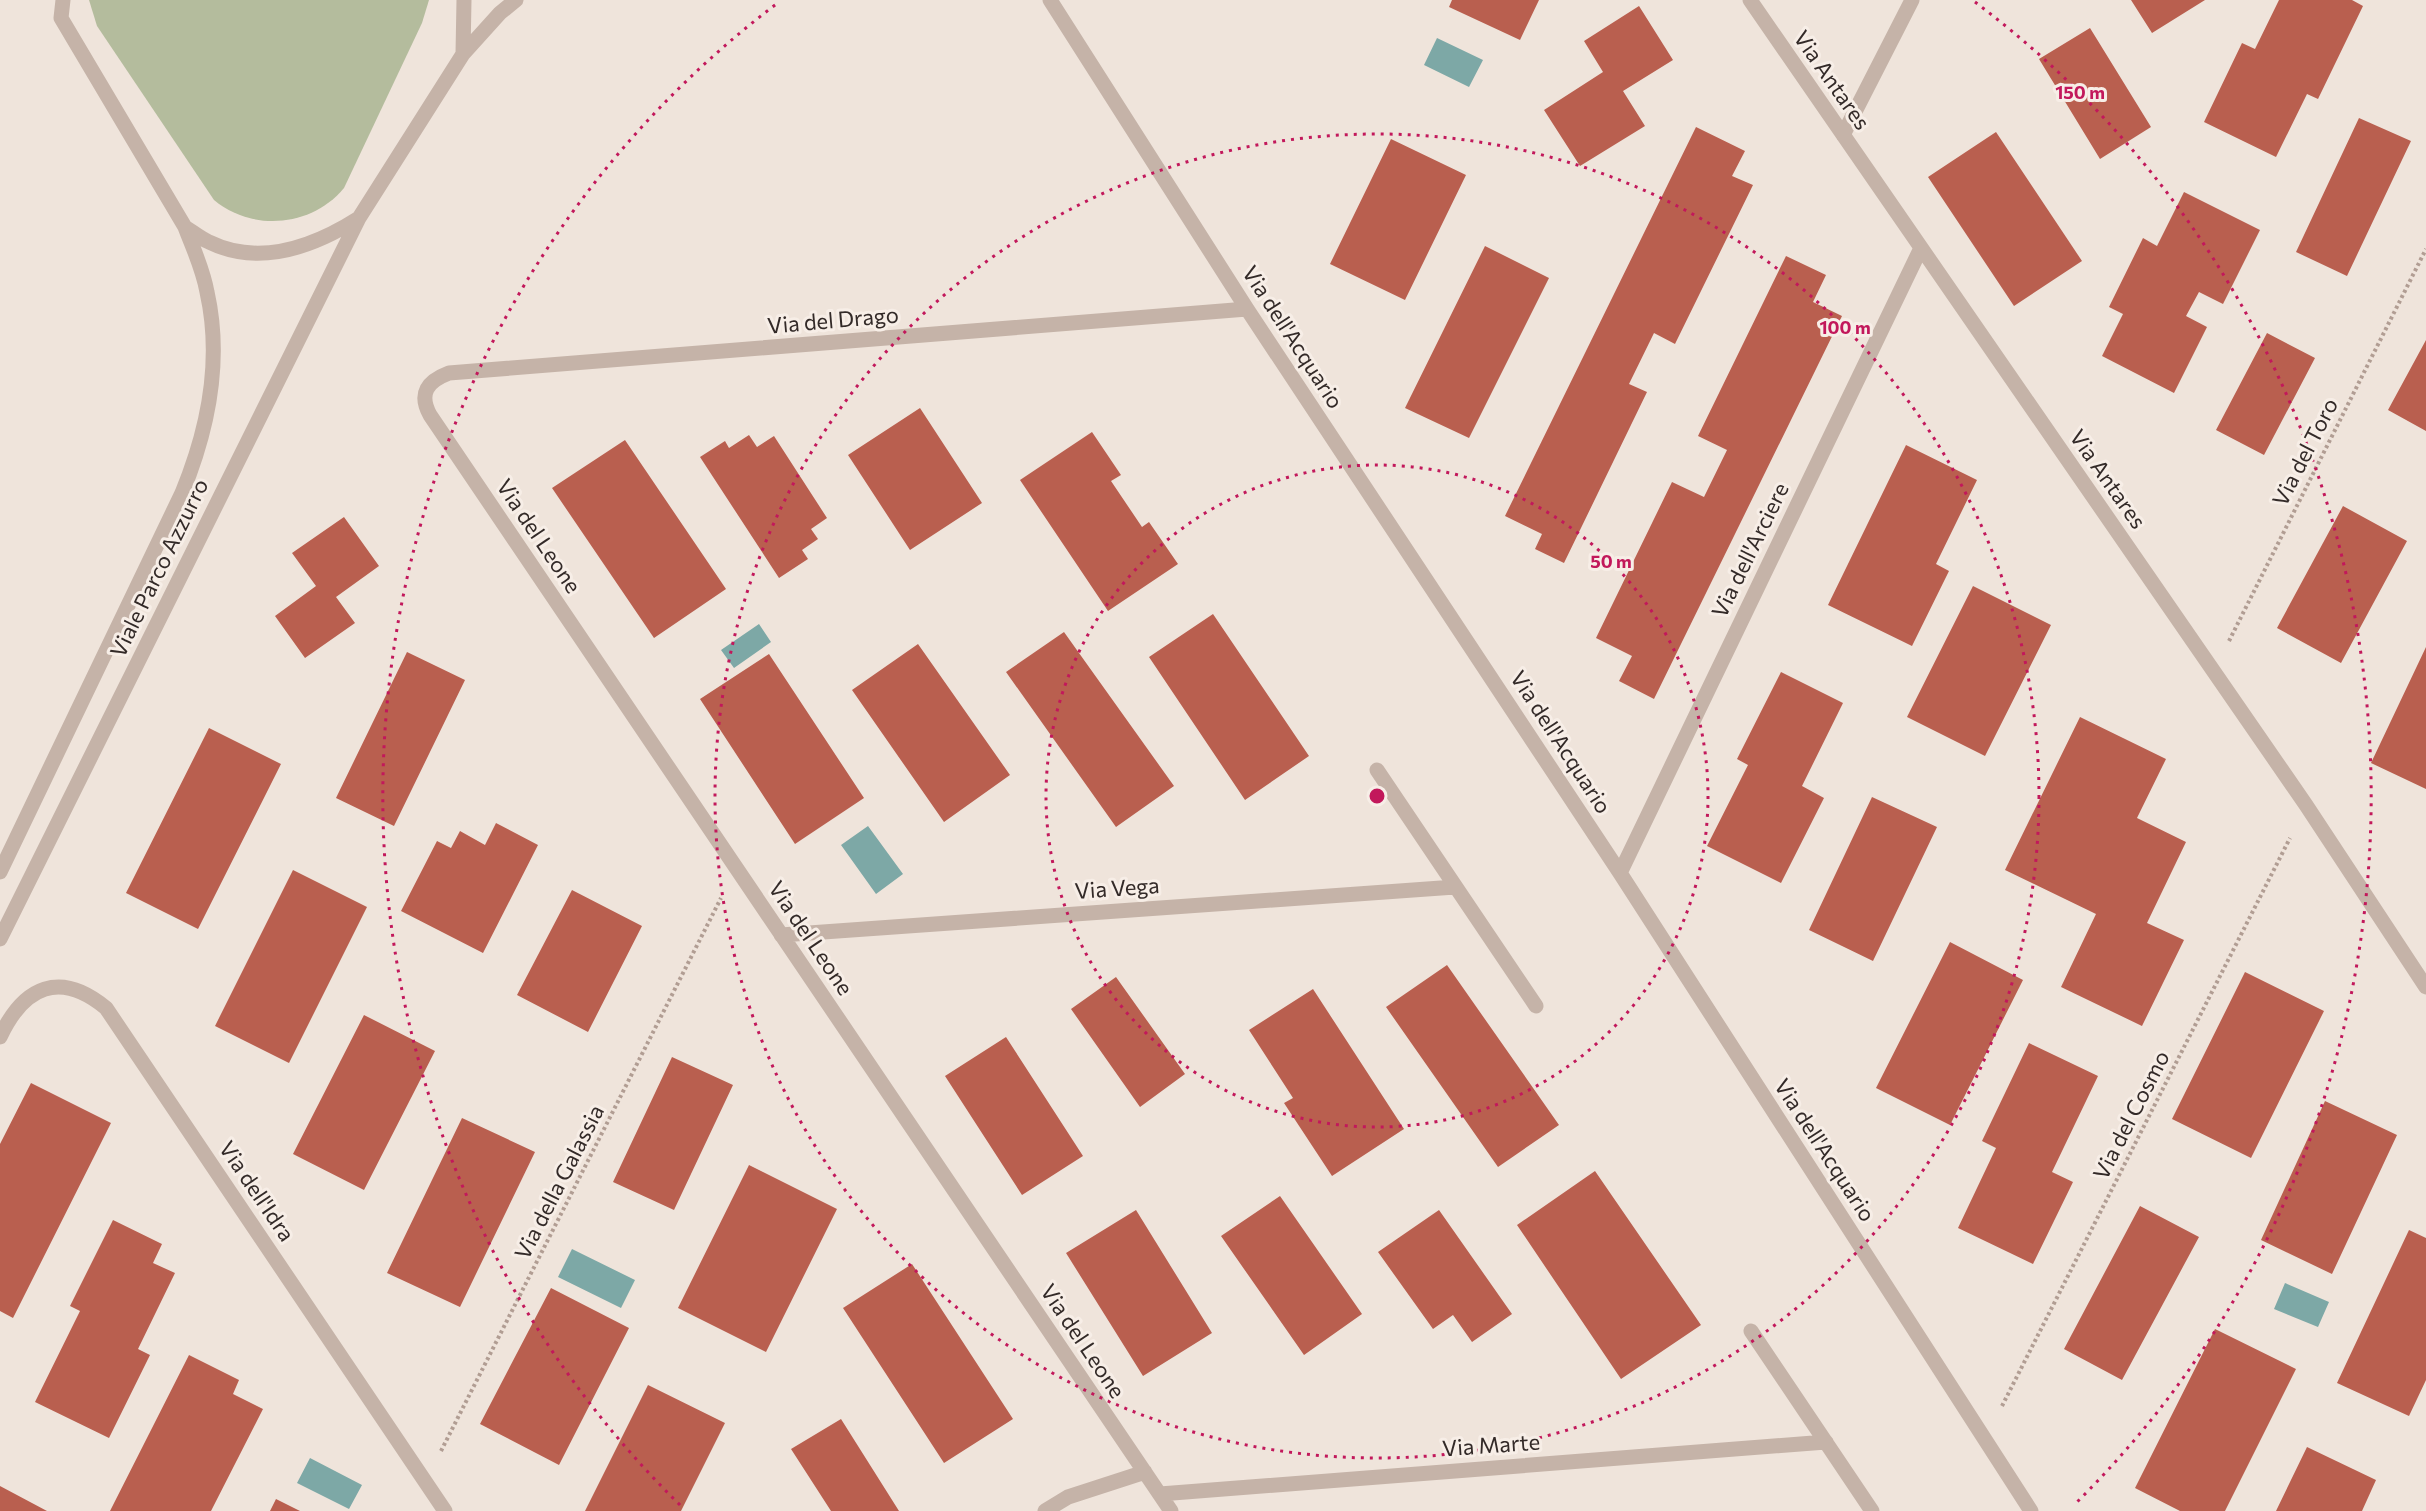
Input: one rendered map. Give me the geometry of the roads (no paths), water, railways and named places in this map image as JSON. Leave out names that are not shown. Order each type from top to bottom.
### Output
[{"type":"street","name":"Viale Parco Azzurro","points":[[0,872],[182,493],[200,441],[214,354],[207,290],[185,226],[62,18],[49,0]]},
{"type":"street","points":[[62,18],[63,0]]},
{"type":"street","points":[[463,54],[464,0]]},
{"type":"street","name":"Viale Parco Azzurro","points":[[0,939],[359,218],[463,54],[500,13],[516,0]]},
{"type":"street","name":"Via dell'Acquario","points":[[1050,0],[1247,309],[1620,873],[2031,1511]]},
{"type":"street","name":"Via Antares","points":[[1750,0],[2306,805],[2426,987]]},
{"type":"street","points":[[1843,135],[1912,0]]},
{"type":"street","name":"Viale Parco Azzurro","points":[[185,226],[208,242],[234,251],[270,253],[312,243],[337,232],[359,218]]},
{"type":"street","name":"Via dell'Arciere","points":[[1620,873],[1921,248]]},
{"type":"street","name":"Via del Drago","points":[[426,387],[435,379],[449,373],[1247,309]]},
{"type":"street","name":"Via del Leone","points":[[426,387],[424,399],[430,415],[1172,1511]]},
{"type":"street","points":[[1377,770],[1536,1006]]},
{"type":"street","name":"Via Vega","points":[[781,935],[1455,886]]},
{"type":"street","name":"Via dell'Idra","points":[[0,1037],[22,1001],[33,993],[48,987],[79,991],[97,1000],[106,1008],[445,1511]]},
{"type":"street","points":[[1751,1331],[1872,1511]]},
{"type":"street","name":"Via Marte","points":[[1160,1494],[1826,1442]]},
{"type":"street","points":[[1045,1511],[1068,1497],[1145,1472]]},
{"type":"water","points":[[1437,38],[1483,60],[1469,87],[1424,65]]},
{"type":"water","points":[[759,624],[771,642],[734,668],[721,650]]},
{"type":"water","points":[[868,826],[903,874],[876,894],[841,845]]},
{"type":"water","points":[[572,1249],[635,1280],[621,1308],[558,1277]]},
{"type":"water","points":[[2285,1283],[2329,1302],[2318,1327],[2274,1309]]},
{"type":"water","points":[[310,1458],[362,1485],[349,1509],[297,1483]]}]
